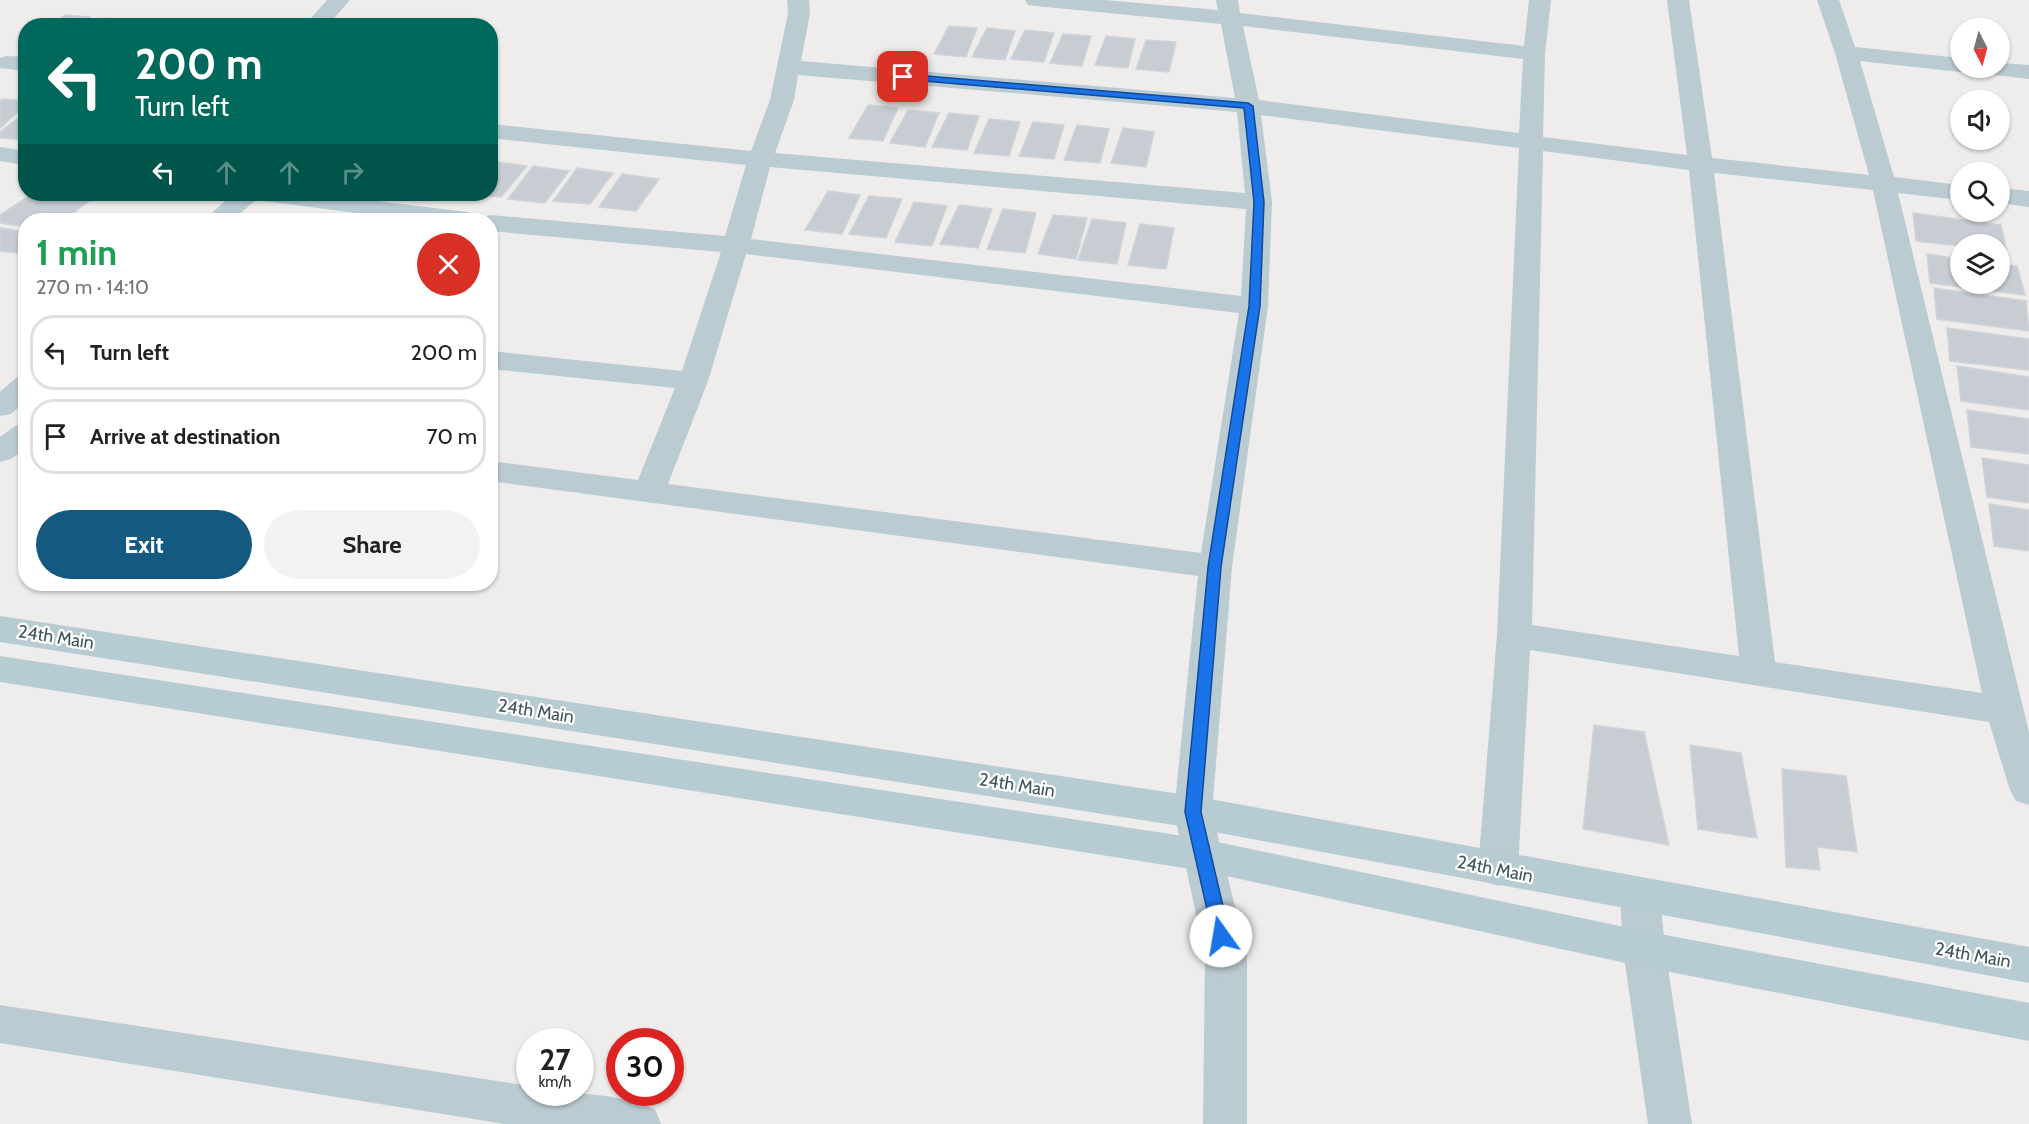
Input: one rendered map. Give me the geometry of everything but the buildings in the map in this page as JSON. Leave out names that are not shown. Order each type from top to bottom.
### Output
[{"type":"street","points":[[332,0],[338,0]]},
{"type":"street","points":[[322,18],[338,0]]},
{"type":"street","points":[[649,491],[693,381],[736,245],[760,159],[782,100],[799,13],[798,0]]},
{"type":"street","points":[[1036,0],[1229,9],[1534,54]]},
{"type":"street","points":[[1498,869],[1514,634],[1534,54],[1540,0]]},
{"type":"street","points":[[1677,0],[1701,164],[1759,674]]},
{"type":"street","points":[[1828,0],[1846,53],[1884,185],[2004,710],[2029,790]]},
{"type":"street","points":[[1225,1124],[1226,956],[1193,812],[1215,567],[1254,306],[1259,202],[1248,106],[1229,9]]},
{"type":"street","points":[[1846,53],[1950,64]]},
{"type":"street","points":[[788,67],[1248,106],[1701,164],[1950,191]]},
{"type":"street","points":[[2010,70],[2029,72]]},
{"type":"street","points":[[498,132],[760,159],[1259,202]]},
{"type":"street","points":[[0,154],[18,157]]},
{"type":"street","points":[[2010,197],[2029,199]]},
{"type":"street","points":[[225,213],[240,201]]},
{"type":"street","points":[[274,213],[287,201]]},
{"type":"street","points":[[329,201],[416,213]]},
{"type":"street","points":[[500,224],[736,245],[1254,306]]},
{"type":"street","points":[[498,361],[693,381]]},
{"type":"street","points":[[0,407],[18,392]]},
{"type":"street","points":[[0,426],[18,429]]},
{"type":"street","points":[[0,452],[18,437]]},
{"type":"street","points":[[498,472],[1215,567]]},
{"type":"street","name":"24th Main","points":[[0,629],[1193,812],[1640,896],[2029,965]]},
{"type":"street","points":[[1514,634],[1759,674],[2004,710]]},
{"type":"street","points":[[0,669],[1203,855],[1644,948],[2029,1022]]},
{"type":"street","points":[[1640,896],[1644,948],[1670,1124]]},
{"type":"street","points":[[0,1024],[639,1124]]},
{"type":"route","points":[[903,77],[1248,106],[1259,202],[1254,306],[1215,567],[1193,812],[1221,936]]}]
